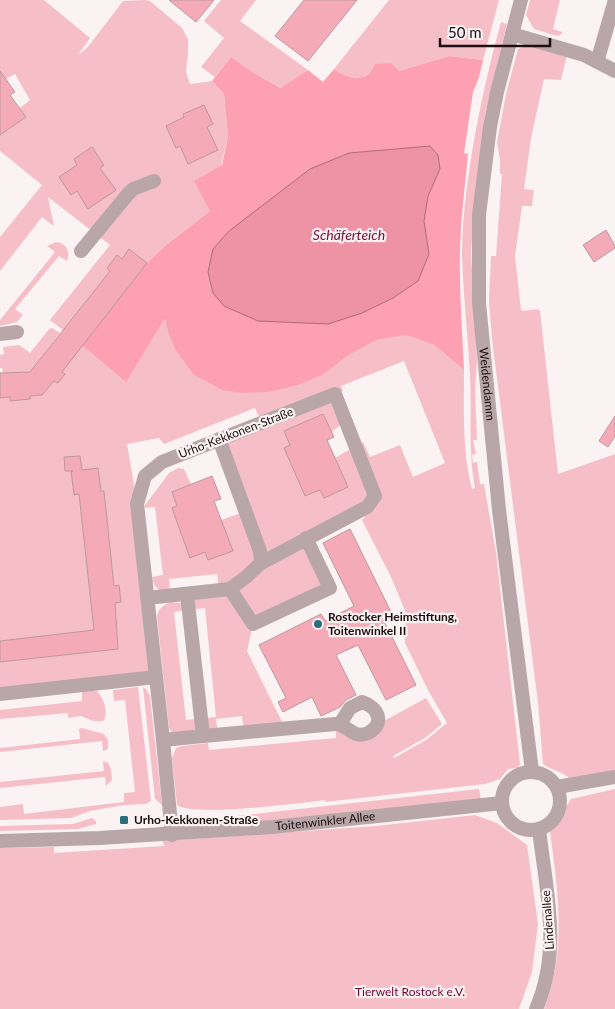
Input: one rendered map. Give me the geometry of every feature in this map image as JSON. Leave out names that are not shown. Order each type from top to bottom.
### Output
[{"type":"street","name":"Weidendamm","points":[[521,0],[497,92],[483,182],[478,248],[478,303],[499,510],[532,771]]},
{"type":"street","points":[[597,62],[614,0]]},
{"type":"street","points":[[512,34],[584,54],[615,71]]},
{"type":"street","points":[[81,251],[133,189],[154,181]]},
{"type":"street","points":[[0,334],[17,332]]},
{"type":"street","name":"Urho-Kekkonen-Straße","points":[[172,835],[137,504],[145,476],[162,462],[335,394],[375,496],[367,507],[306,538]]},
{"type":"street","points":[[219,439],[260,551],[261,563]]},
{"type":"street","points":[[148,598],[230,589],[261,563],[306,538],[330,588],[254,624],[230,589]]},
{"type":"street","points":[[186,594],[202,736]]},
{"type":"street","points":[[0,694],[156,677]]},
{"type":"street","points":[[163,740],[340,724]]},
{"type":"street","points":[[532,771],[542,773],[551,778],[557,787],[561,801],[557,816],[540,829],[522,829],[514,825],[504,812],[502,803],[504,789],[507,783],[518,774],[532,771]]},
{"type":"street","points":[[557,787],[615,777]]},
{"type":"street","name":"Toitenwinkler Allee","points":[[0,841],[172,835],[272,827],[502,803]]},
{"type":"street","name":"Lindenallee","points":[[536,1009],[546,978],[551,951],[551,925],[540,829]]},
{"type":"green space","points":[[0,0],[44,0],[90,38],[78,55],[87,48],[123,1],[150,1],[182,28],[188,39],[186,72],[190,84],[212,81],[224,94],[228,136],[210,211],[165,246],[147,263],[129,250],[122,259],[117,256],[107,268],[110,271],[63,330],[50,320],[110,245],[48,197],[54,226],[42,217],[0,271],[0,237],[42,185],[0,151],[0,135],[26,117],[20,108],[30,100],[15,74],[6,79],[0,76]]},
{"type":"green space","points":[[221,0],[256,0],[240,21],[308,70],[282,88],[254,73],[231,57],[215,77],[201,67],[224,38],[204,21]]},
{"type":"green space","points":[[389,0],[499,0],[483,60],[449,56],[399,71],[373,70],[362,78],[352,79],[343,76],[334,69]]},
{"type":"green space","points":[[530,0],[560,0],[553,29],[562,32],[562,34],[557,36],[534,29],[526,15]]},
{"type":"green space","points":[[501,22],[507,24],[485,115],[471,251],[477,362],[475,390],[477,440],[473,440],[476,454],[472,455],[473,463],[477,462],[480,484],[484,484],[496,552],[520,764],[517,768],[508,769],[500,779],[485,784],[325,802],[325,800],[248,808],[203,810],[177,805],[172,758],[176,748],[182,746],[208,743],[209,750],[336,738],[336,727],[350,736],[382,722],[426,698],[442,724],[425,738],[393,756],[394,758],[426,740],[447,723],[405,643],[406,613],[391,577],[362,520],[372,509],[306,538],[330,588],[253,624],[247,651],[285,728],[244,732],[242,716],[216,719],[218,734],[207,735],[205,718],[216,717],[205,608],[189,610],[187,594],[219,590],[261,563],[219,439],[261,422],[255,408],[164,444],[159,438],[127,444],[138,508],[156,677],[0,694],[0,662],[118,649],[115,603],[118,585],[114,586],[104,491],[101,491],[98,468],[72,471],[79,494],[94,630],[0,641],[0,398],[10,397],[11,401],[21,400],[21,397],[42,395],[54,381],[58,383],[61,372],[82,345],[166,317],[168,332],[324,374],[349,355],[377,340],[406,335],[434,345],[464,370],[465,445],[472,489],[475,488],[471,446],[470,375],[463,284],[462,238],[466,191],[476,129]],"holes":[[[404,361],[445,463],[413,477],[400,445],[370,457],[363,442],[335,458],[348,487],[324,498],[320,490],[306,496],[284,448],[290,445],[284,431],[323,414],[331,432],[346,422],[336,394],[343,391],[341,386]]]},
{"type":"green space","points":[[526,46],[567,55],[561,80],[544,79],[531,138],[524,189],[534,190],[532,206],[522,206],[515,256],[521,310],[538,309],[540,311],[558,474],[615,454],[615,777],[570,785],[568,777],[543,764],[538,703],[492,339],[489,301],[491,256],[496,256],[502,174],[500,174],[497,142],[506,94],[518,49]]},
{"type":"green space","points":[[56,242],[67,248],[67,261],[59,256],[15,309],[23,315],[17,322],[0,326],[0,320],[55,252],[47,246]]},
{"type":"green space","points":[[52,328],[60,333],[30,372],[3,373],[2,368],[0,368],[0,355],[4,354],[3,347],[19,345],[30,353],[49,329]]},
{"type":"green space","points":[[178,468],[184,469],[191,484],[172,492],[177,506],[172,508],[190,557],[205,552],[208,560],[232,551],[221,520],[238,514],[240,514],[257,556],[246,572],[219,587],[217,574],[169,579],[170,592],[158,589],[154,584],[152,577],[163,575],[155,507],[144,508],[169,473]]},
{"type":"green space","points":[[170,602],[181,603],[185,610],[174,612],[186,720],[198,719],[197,729],[190,735],[172,733],[169,728],[157,617],[161,608]]},
{"type":"green space","points":[[138,687],[151,801],[146,804],[124,805],[90,811],[71,818],[0,820],[0,807],[23,804],[24,814],[124,802],[124,793],[135,792],[125,700],[114,701],[113,690]]},
{"type":"green space","points":[[143,687],[150,696],[162,805],[155,799]]},
{"type":"green space","points":[[82,691],[97,691],[106,709],[103,721],[93,721],[81,716],[68,718],[68,713],[0,719],[0,710],[82,701]]},
{"type":"green space","points":[[82,728],[104,734],[108,740],[108,749],[103,751],[102,741],[0,752],[0,748],[80,739],[79,729]]},
{"type":"green space","points":[[103,761],[108,763],[111,769],[112,780],[106,786],[105,777],[0,788],[0,782],[104,771]]},
{"type":"green space","points":[[479,789],[481,799],[266,822],[197,827],[187,825],[180,817],[209,819]]},
{"type":"green space","points":[[615,789],[615,1009],[544,1009],[556,965],[559,921],[550,831],[571,799]]},
{"type":"green space","name":"Tierwelt Rostock e.V.","points":[[475,815],[497,823],[527,845],[538,924],[532,972],[519,1009],[0,1009],[0,848],[54,847],[54,853],[164,846],[163,841],[376,826]]},
{"type":"green space","points":[[92,818],[96,821],[96,824],[78,829],[0,831],[0,826],[73,824]]},
{"type":"shaded area","points":[[449,56],[483,60],[473,92],[464,153],[468,154],[461,224],[460,262],[464,370],[434,345],[406,335],[377,340],[349,355],[324,374],[298,385],[269,392],[242,393],[222,390],[194,375],[175,349],[165,318],[126,382],[82,345],[147,263],[165,246],[210,211],[194,181],[222,165],[228,136],[224,94],[212,81],[231,57],[281,88],[308,70],[323,82],[334,69],[351,78],[367,75],[375,64],[391,63],[399,71]],"holes":[[[430,146],[438,155],[440,169],[428,196],[424,221],[429,254],[418,281],[393,298],[362,313],[213,293],[208,272],[213,249],[229,231],[310,169],[349,153]]]},
{"type":"water","name":"Schäferteich","points":[[430,146],[438,155],[440,169],[428,196],[424,221],[429,254],[418,281],[393,298],[362,313],[328,324],[258,321],[224,306],[213,293],[208,272],[213,249],[229,231],[310,169],[349,153]]},
{"type":"building","points":[[169,0],[214,0],[196,22]]},
{"type":"building","points":[[304,0],[357,0],[308,61],[275,36]]},
{"type":"building","points":[[0,71],[15,92],[10,95],[26,117],[0,135]]},
{"type":"building","points":[[204,105],[213,124],[207,127],[218,150],[188,164],[180,146],[176,148],[166,126],[184,117],[183,114]]},
{"type":"building","points":[[92,147],[104,165],[100,168],[116,190],[88,209],[77,191],[71,195],[59,177],[77,165],[74,159]]},
{"type":"building","points":[[606,230],[615,248],[594,262],[583,245]]},
{"type":"building","points":[[129,249],[147,263],[62,372],[65,374],[58,383],[54,381],[42,395],[30,396],[30,399],[10,401],[10,397],[0,398],[0,373],[30,372],[110,271],[107,268],[117,255],[122,259]]},
{"type":"building","points":[[323,414],[334,437],[327,440],[348,487],[324,498],[320,490],[305,496],[284,448],[290,445],[284,431]]},
{"type":"building","points":[[615,416],[615,436],[608,447],[599,441]]},
{"type":"building","points":[[80,456],[82,470],[98,468],[101,491],[104,491],[114,586],[119,585],[121,602],[115,603],[118,649],[0,662],[0,641],[94,630],[79,494],[74,495],[71,471],[65,471],[64,457]]},
{"type":"building","points":[[212,476],[221,499],[214,501],[233,551],[208,560],[205,552],[190,558],[172,508],[177,506],[172,492]]},
{"type":"building","name":"Rostocker Heimstiftung, Toitenwinkel II","points":[[350,529],[393,616],[384,621],[416,685],[386,700],[358,645],[336,655],[356,695],[346,700],[340,707],[321,716],[312,697],[283,712],[278,702],[286,698],[259,645],[321,614],[325,621],[354,606],[323,543]]},
{"type":"place","name":"Rostocker Heimstiftung, Toitenwinkel II","points":[[318,624]]},
{"type":"place","name":"Urho-Kekkonen-Straße","points":[[124,820]]}]
